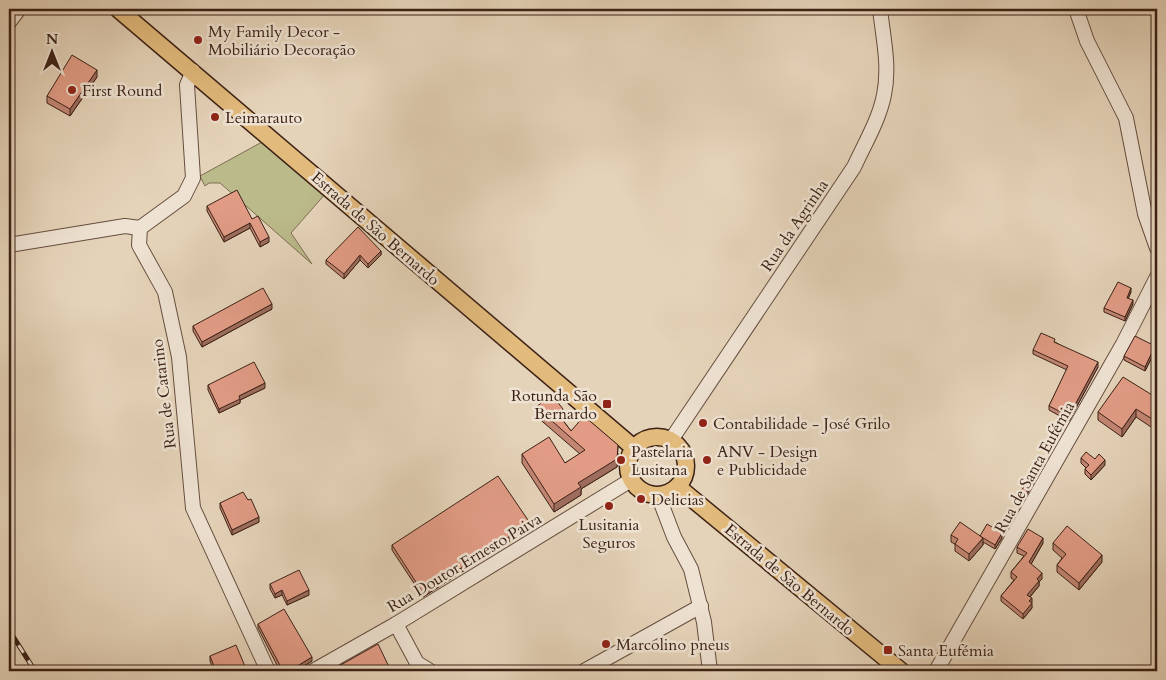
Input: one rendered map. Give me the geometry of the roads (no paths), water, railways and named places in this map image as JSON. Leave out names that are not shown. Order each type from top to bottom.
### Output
[{"type":"main road","name":"Estrada de São Bernardo","points":[[118,9],[634,448]]},
{"type":"main road","points":[[656,437],[672,440],[679,446],[686,462],[686,471],[678,487],[658,495],[642,492],[631,480],[628,463],[634,448],[640,442],[656,437]]},
{"type":"main road","name":"Estrada de São Bernardo","points":[[678,487],[901,671]]},
{"type":"street","points":[[9,22],[18,9]]},
{"type":"street","name":"Rua da Agrinha","points":[[672,440],[854,166],[878,118],[884,94],[887,68],[880,9]]},
{"type":"street","points":[[1076,9],[1087,41],[1126,118],[1145,214],[1157,248]]},
{"type":"street","points":[[9,245],[124,226],[140,228],[184,196],[193,178],[187,85],[193,71]]},
{"type":"street","name":"Rua de Catarino","points":[[140,228],[139,246],[165,292],[180,357],[193,508],[268,671]]},
{"type":"street","name":"Rua de Santa Eufémia","points":[[936,671],[1079,422],[1157,277]]},
{"type":"street","name":"Rua Doutor Ernesto Paiva","points":[[313,671],[396,624],[631,480]]},
{"type":"street","points":[[658,495],[674,537],[691,569],[700,606],[710,671]]},
{"type":"street","points":[[584,671],[700,606]]},
{"type":"street","points":[[396,624],[417,663],[430,671]]},
{"type":"railway","points":[[9,630],[35,671]]},
{"type":"place","name":"My Family Decor - Mobiliário Decoração","points":[[198,40]]},
{"type":"place","name":"First Round","points":[[72,90]]},
{"type":"place","name":"Leimarauto","points":[[215,117]]},
{"type":"place","name":"Rotunda São Bernardo","points":[[607,404]]},
{"type":"place","name":"Contabilidade - José Grilo","points":[[703,423]]},
{"type":"place","name":"Pastelaria Lusitana","points":[[621,460]]},
{"type":"place","name":"ANV - Design e Publicidade","points":[[707,460]]},
{"type":"place","name":"Delicias","points":[[641,499]]},
{"type":"place","name":"Lusitania Seguros","points":[[609,506]]},
{"type":"place","name":"Marcolino pneus","points":[[606,644]]},
{"type":"place","name":"Santa Eufémia","points":[[888,650]]}]
